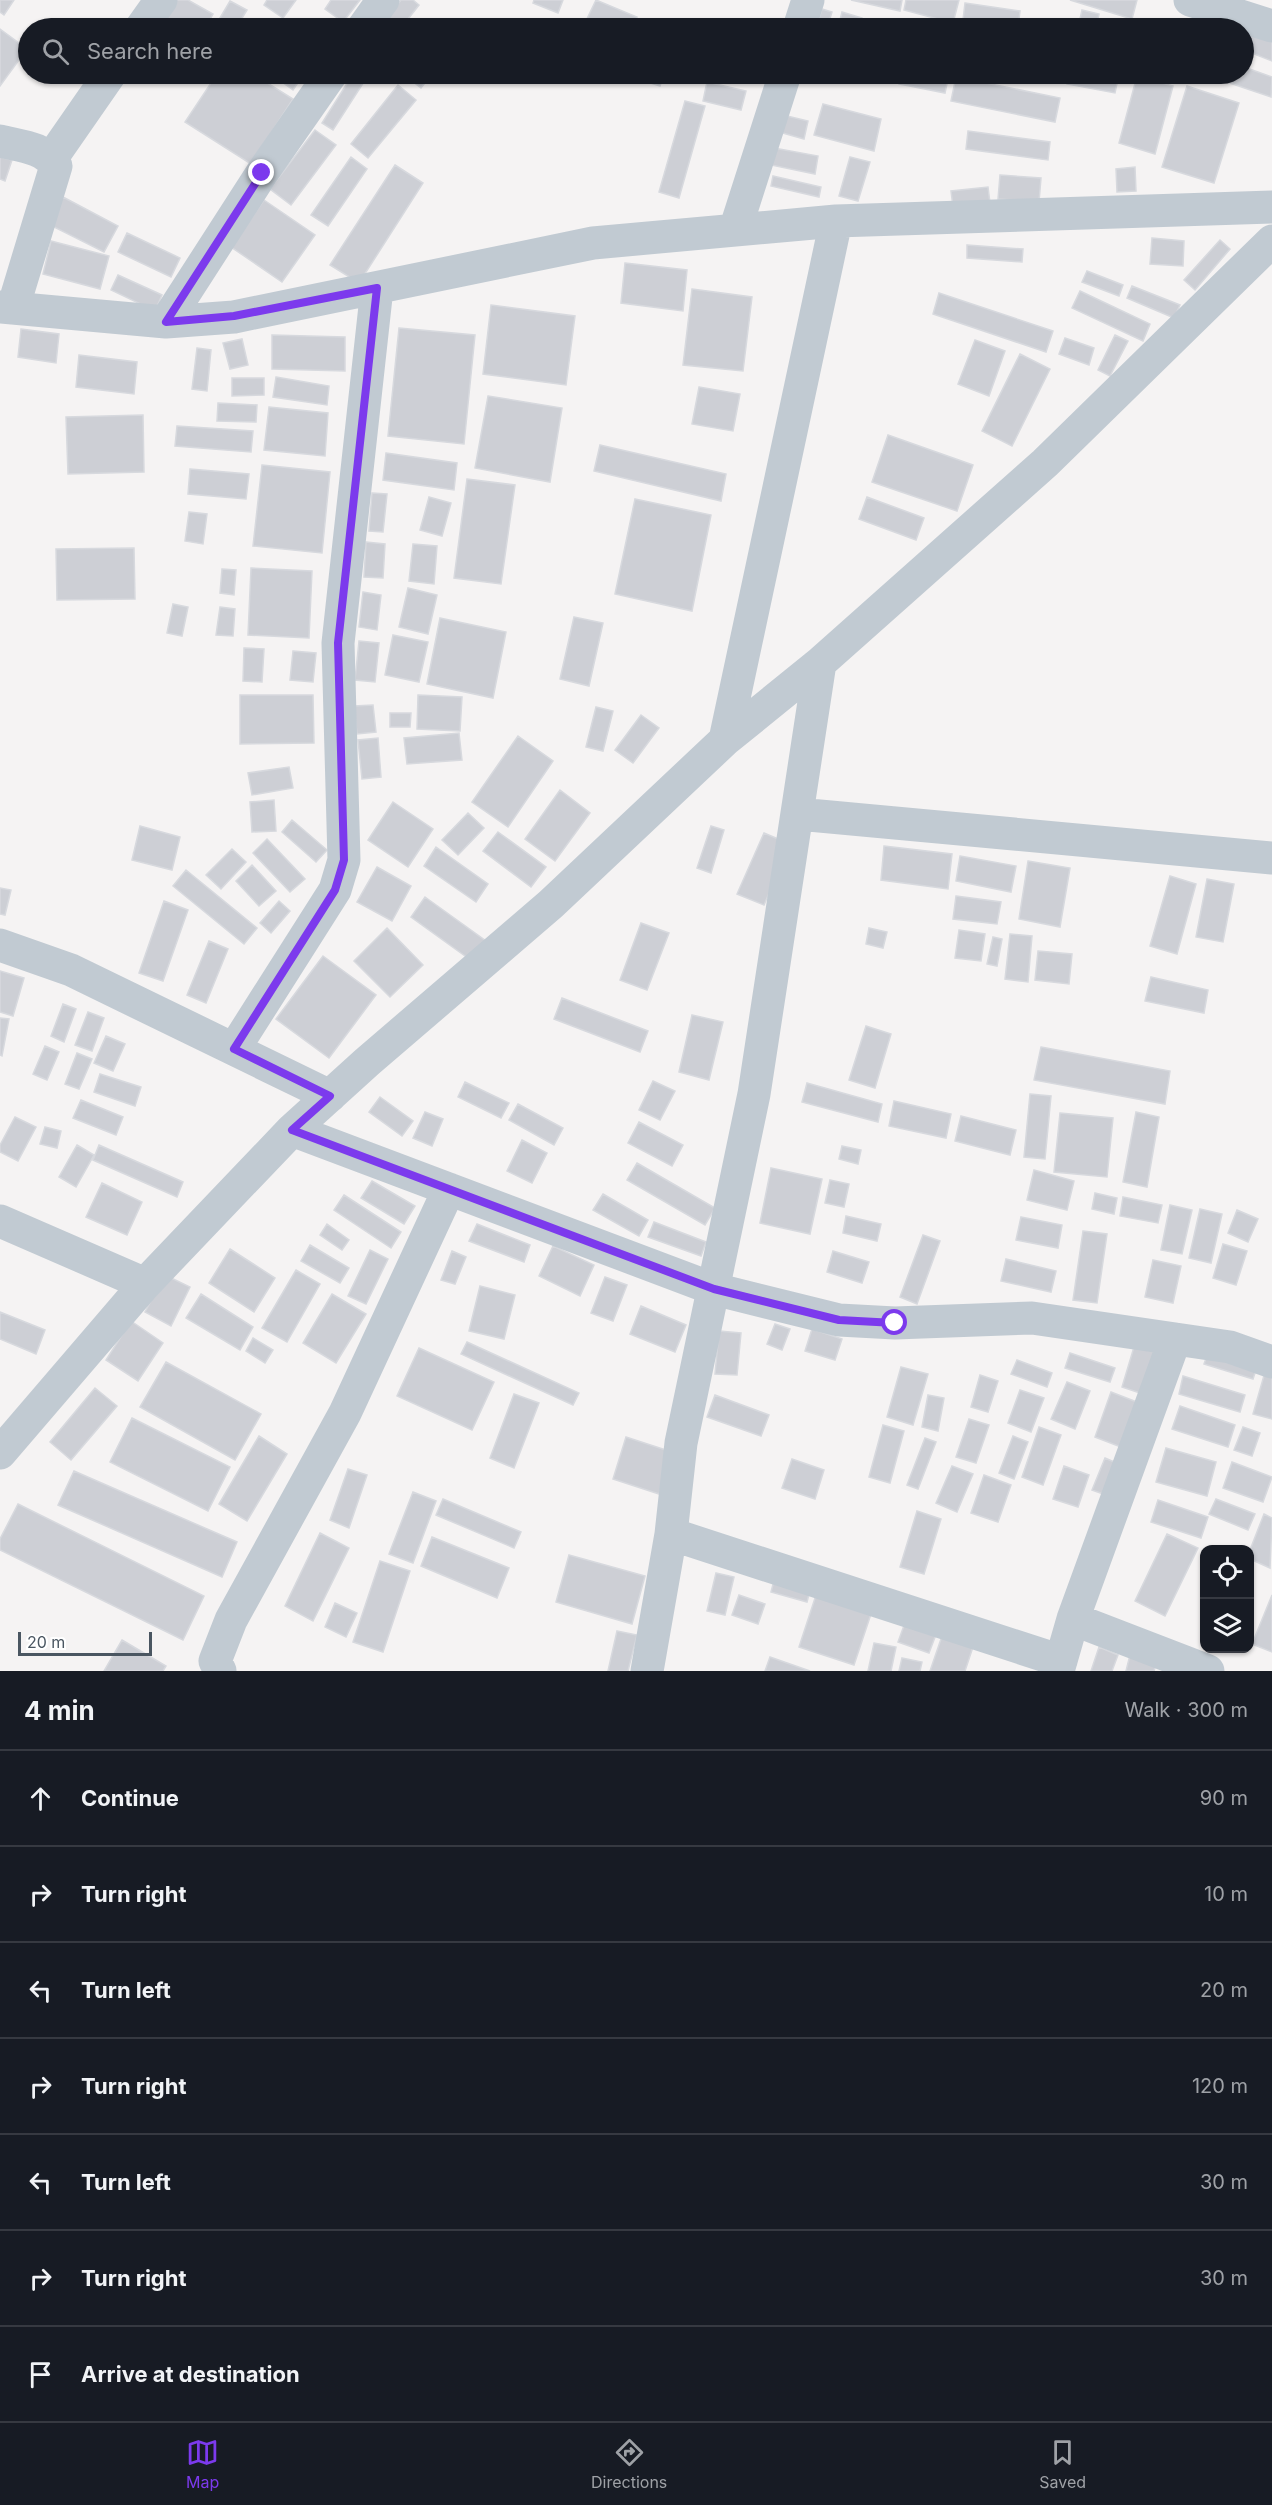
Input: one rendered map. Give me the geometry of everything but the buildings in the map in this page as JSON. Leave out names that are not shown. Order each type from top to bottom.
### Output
[{"type":"street","points":[[148,18],[160,0]]},
{"type":"street","points":[[370,18],[383,0]]},
{"type":"street","points":[[802,18],[808,0]]},
{"type":"street","points":[[1190,0],[1247,18]]},
{"type":"street","points":[[1254,20],[1272,26]]},
{"type":"street","points":[[51,159],[103,84]]},
{"type":"street","points":[[166,322],[262,173],[324,84]]},
{"type":"street","points":[[735,230],[782,84]]},
{"type":"street","points":[[0,141],[36,149],[51,159],[56,166],[7,308],[166,322],[234,316],[593,243],[836,221],[1272,207]]},
{"type":"street","points":[[725,740],[836,221]]},
{"type":"street","points":[[0,1453],[145,1284],[292,1130],[550,904],[725,740],[820,663],[1045,463],[1272,241]]},
{"type":"street","points":[[234,1049],[335,890],[344,860],[338,643],[377,288]]},
{"type":"street","points":[[647,1671],[671,1534],[681,1443],[754,1094],[820,663]]},
{"type":"street","points":[[798,814],[1272,858]]},
{"type":"street","points":[[0,945],[71,970],[330,1096]]},
{"type":"street","points":[[292,1130],[714,1289],[839,1320],[895,1323],[1032,1318],[1230,1347],[1272,1362]]},
{"type":"street","points":[[220,1671],[215,1661],[231,1620],[345,1413],[449,1189]]},
{"type":"street","points":[[0,1221],[145,1284]]},
{"type":"street","points":[[671,1534],[1059,1666],[1073,1619],[1174,1339]]},
{"type":"street","points":[[1073,1619],[1208,1671]]},
{"type":"route","points":[[262,173],[166,322],[234,316],[377,288],[338,643],[344,860],[335,890],[234,1049],[330,1096],[292,1130],[714,1289],[839,1320],[895,1323]]}]
